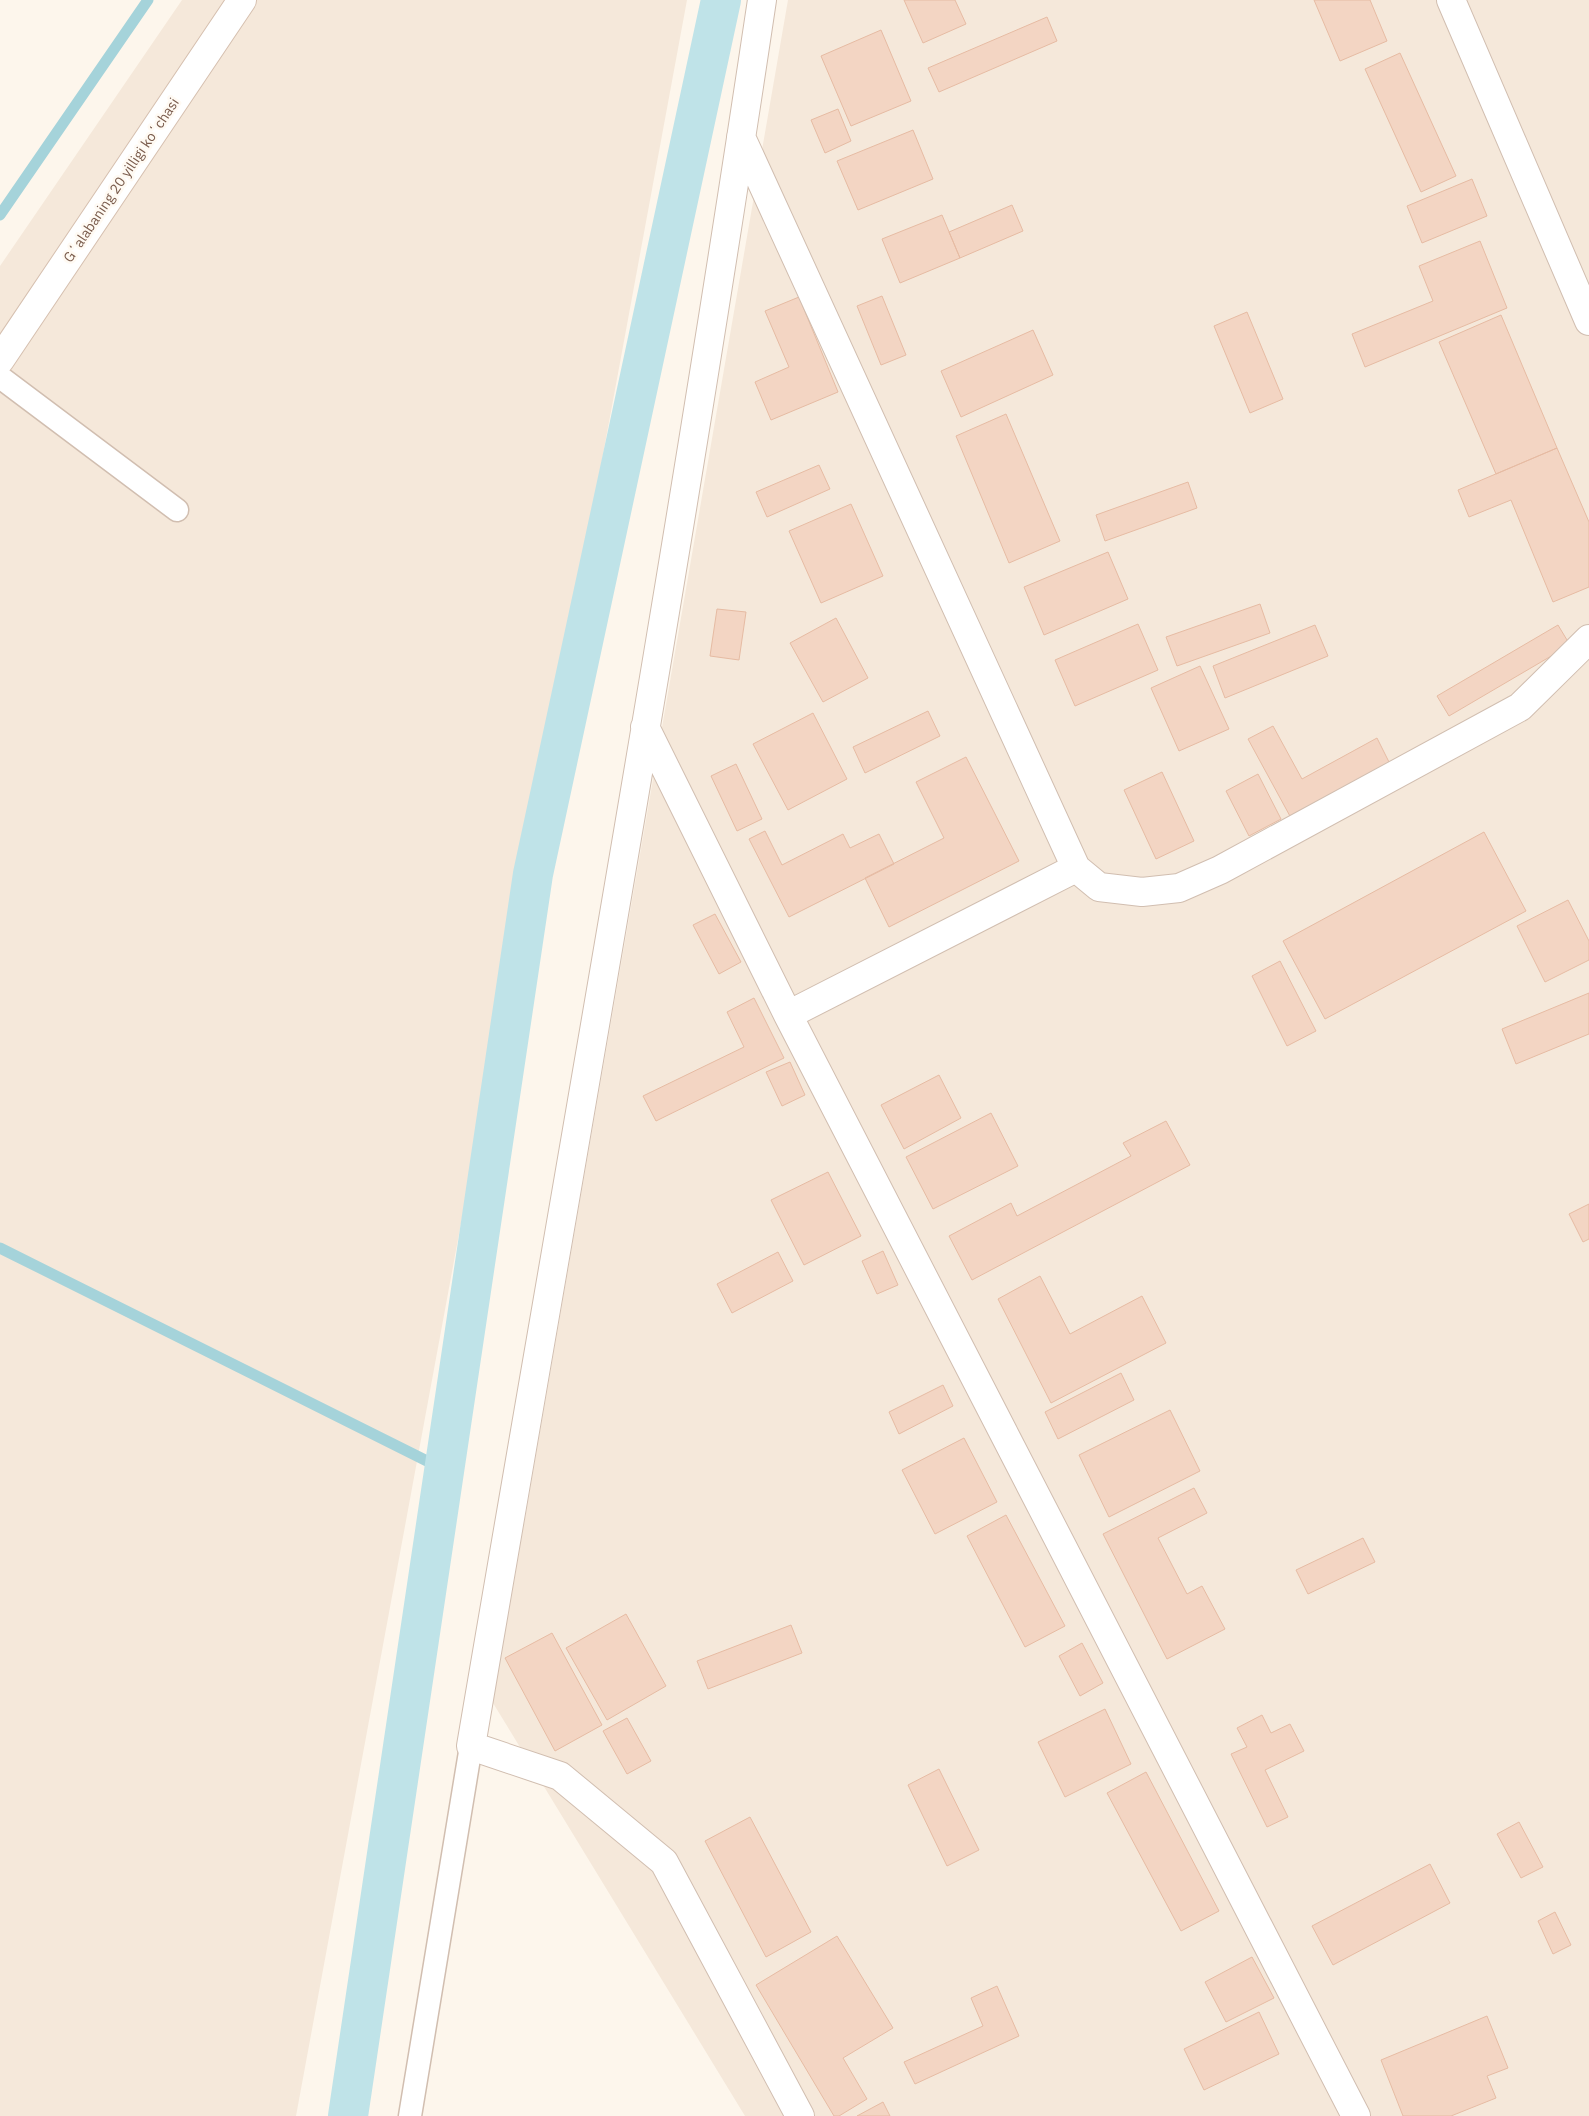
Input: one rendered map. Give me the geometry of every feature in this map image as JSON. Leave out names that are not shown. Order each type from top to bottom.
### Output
[{"type":"street","name":"Gʻalabaning 20 yilligi koʻchasi","points":[[0,360],[242,0]]},
{"type":"street","points":[[762,0],[645,727],[471,1746],[560,1776],[664,1862],[800,2116]]},
{"type":"street","points":[[1451,0],[1589,321]]},
{"type":"street","points":[[741,137],[1076,868],[1099,887],[1142,892],[1179,888],[1203,878],[1520,707],[1589,639]]},
{"type":"street","points":[[645,727],[788,1015],[1356,2116]]},
{"type":"street","points":[[788,1015],[1076,868]]},
{"type":"lane","points":[[0,376],[177,510]]},
{"type":"lane","points":[[410,2116],[471,1746]]},
{"type":"shaded area","points":[[182,0],[687,0],[296,2116],[0,2116],[0,266]]},
{"type":"shaded area","points":[[788,0],[1589,0],[1589,2116],[745,2116],[493,1703]]},
{"type":"building","points":[[904,0],[955,0],[966,24],[923,43]]},
{"type":"building","points":[[1314,0],[1370,0],[1387,41],[1340,61]]},
{"type":"building","points":[[1047,17],[1057,41],[939,92],[928,68]]},
{"type":"building","points":[[881,30],[911,101],[851,126],[821,56]]},
{"type":"building","points":[[1400,53],[1456,176],[1421,192],[1365,69]]},
{"type":"building","points":[[838,109],[851,141],[825,153],[811,120]]},
{"type":"building","points":[[913,130],[933,179],[858,210],[837,161]]},
{"type":"building","points":[[1472,179],[1487,216],[1422,243],[1407,206]]},
{"type":"building","points":[[1012,205],[1023,231],[960,258],[949,232]]},
{"type":"building","points":[[942,215],[960,258],[900,283],[882,239]]},
{"type":"building","points":[[1480,241],[1507,308],[1365,367],[1352,334],[1433,301],[1419,266]]},
{"type":"building","points":[[882,296],[906,355],[881,365],[857,306]]},
{"type":"building","points":[[799,297],[838,392],[771,420],[755,382],[789,367],[765,311]]},
{"type":"building","points":[[1247,312],[1283,399],[1250,413],[1214,326]]},
{"type":"building","points":[[1501,315],[1557,448],[1496,474],[1439,342]]},
{"type":"building","points":[[1033,330],[1053,375],[961,417],[941,371]]},
{"type":"building","points":[[1006,414],[1060,541],[1009,563],[956,436]]},
{"type":"building","points":[[1557,448],[1589,522],[1589,587],[1553,602],[1511,500],[1469,517],[1458,490]]},
{"type":"building","points":[[819,465],[830,489],[767,517],[756,492]]},
{"type":"building","points":[[1188,482],[1197,508],[1105,541],[1096,515]]},
{"type":"building","points":[[851,504],[883,576],[821,603],[789,531]]},
{"type":"building","points":[[1108,552],[1128,599],[1044,635],[1024,587]]},
{"type":"building","points":[[1260,604],[1270,633],[1177,666],[1166,637]]},
{"type":"building","points":[[717,609],[746,612],[739,660],[710,656]]},
{"type":"building","points":[[836,618],[868,678],[823,702],[790,643]]},
{"type":"building","points":[[1138,624],[1158,670],[1075,706],[1055,660]]},
{"type":"building","points":[[1315,625],[1328,656],[1225,698],[1213,666]]},
{"type":"building","points":[[1558,625],[1570,645],[1449,716],[1437,696]]},
{"type":"building","points":[[1200,666],[1229,729],[1179,751],[1151,688]]},
{"type":"building","points":[[928,711],[940,736],[865,773],[853,747]]},
{"type":"building","points":[[813,713],[847,779],[788,810],[753,744]]},
{"type":"building","points":[[1273,726],[1302,779],[1377,738],[1390,764],[1291,818],[1248,739]]},
{"type":"building","points":[[966,757],[1019,861],[889,927],[865,878],[944,838],[916,782]]},
{"type":"building","points":[[736,764],[762,819],[737,831],[711,776]]},
{"type":"building","points":[[1162,772],[1194,841],[1156,859],[1124,790]]},
{"type":"building","points":[[1258,774],[1281,819],[1249,836],[1226,791]]},
{"type":"building","points":[[765,831],[782,865],[843,834],[850,848],[879,834],[894,864],[789,917],[749,839]]},
{"type":"building","points":[[1484,832],[1526,911],[1325,1019],[1283,941]]},
{"type":"building","points":[[1568,900],[1589,941],[1589,960],[1545,982],[1517,926]]},
{"type":"building","points":[[715,914],[741,962],[719,974],[693,925]]},
{"type":"building","points":[[1280,961],[1316,1031],[1287,1046],[1252,976]]},
{"type":"building","points":[[1589,993],[1589,1034],[1516,1064],[1502,1029]]},
{"type":"building","points":[[754,998],[784,1058],[656,1121],[643,1096],[744,1047],[727,1012]]},
{"type":"building","points":[[790,1062],[805,1095],[782,1106],[766,1072]]},
{"type":"building","points":[[939,1075],[961,1118],[904,1149],[881,1105]]},
{"type":"building","points":[[991,1113],[1018,1166],[933,1209],[906,1157]]},
{"type":"building","points":[[1166,1121],[1190,1165],[972,1280],[949,1236],[1011,1203],[1017,1216],[1131,1156],[1123,1143]]},
{"type":"building","points":[[828,1172],[861,1236],[804,1265],[771,1200]]},
{"type":"building","points":[[1589,1204],[1589,1239],[1583,1242],[1569,1214]]},
{"type":"building","points":[[883,1251],[898,1285],[877,1294],[862,1261]]},
{"type":"building","points":[[778,1252],[793,1281],[732,1313],[717,1284]]},
{"type":"building","points":[[1040,1276],[1070,1334],[1142,1296],[1166,1343],[1051,1403],[998,1299]]},
{"type":"building","points":[[1121,1373],[1134,1400],[1058,1439],[1045,1412]]},
{"type":"building","points":[[943,1385],[953,1406],[899,1434],[889,1412]]},
{"type":"building","points":[[1170,1410],[1200,1471],[1109,1517],[1079,1455]]},
{"type":"building","points":[[964,1438],[997,1502],[935,1534],[902,1470]]},
{"type":"building","points":[[1194,1488],[1207,1513],[1158,1538],[1187,1594],[1202,1586],[1225,1629],[1167,1659],[1103,1534]]},
{"type":"building","points":[[1006,1515],[1065,1626],[1025,1647],[967,1536]]},
{"type":"building","points":[[1363,1538],[1375,1562],[1308,1594],[1296,1570]]},
{"type":"building","points":[[626,1614],[666,1686],[607,1720],[566,1648]]},
{"type":"building","points":[[791,1625],[802,1653],[708,1689],[697,1661]]},
{"type":"building","points":[[552,1633],[602,1725],[555,1751],[505,1658]]},
{"type":"building","points":[[1082,1643],[1103,1683],[1080,1696],[1059,1656]]},
{"type":"building","points":[[1105,1709],[1131,1764],[1065,1797],[1038,1742]]},
{"type":"building","points":[[1262,1715],[1271,1733],[1290,1724],[1304,1751],[1265,1770],[1288,1817],[1267,1827],[1231,1754],[1247,1747],[1237,1728]]},
{"type":"building","points":[[627,1718],[651,1761],[627,1774],[603,1731]]},
{"type":"building","points":[[939,1769],[979,1850],[947,1866],[908,1785]]},
{"type":"building","points":[[1146,1772],[1219,1911],[1181,1931],[1107,1793]]},
{"type":"building","points":[[750,1817],[811,1932],[766,1957],[705,1841]]},
{"type":"building","points":[[1519,1822],[1543,1867],[1521,1878],[1497,1834]]},
{"type":"building","points":[[1430,1864],[1450,1903],[1333,1965],[1312,1926]]},
{"type":"building","points":[[1555,1912],[1571,1945],[1553,1954],[1538,1921]]},
{"type":"building","points":[[837,1936],[893,2028],[843,2058],[867,2099],[839,2116],[834,2116],[756,1985]]},
{"type":"building","points":[[1252,1957],[1274,1998],[1226,2022],[1205,1982]]},
{"type":"building","points":[[997,1986],[1019,2036],[915,2084],[904,2062],[983,2026],[971,1998]]},
{"type":"building","points":[[1259,2012],[1279,2054],[1204,2090],[1184,2049]]},
{"type":"building","points":[[1487,2016],[1508,2068],[1487,2076],[1496,2098],[1451,2116],[1403,2116],[1381,2060]]},
{"type":"building","points":[[883,2102],[890,2116],[857,2116]]},
{"type":"waterway","points":[[0,215],[148,0]]},
{"type":"waterway","points":[[348,2116],[533,874],[721,0]]},
{"type":"waterway","points":[[0,1248],[445,1470]]}]
